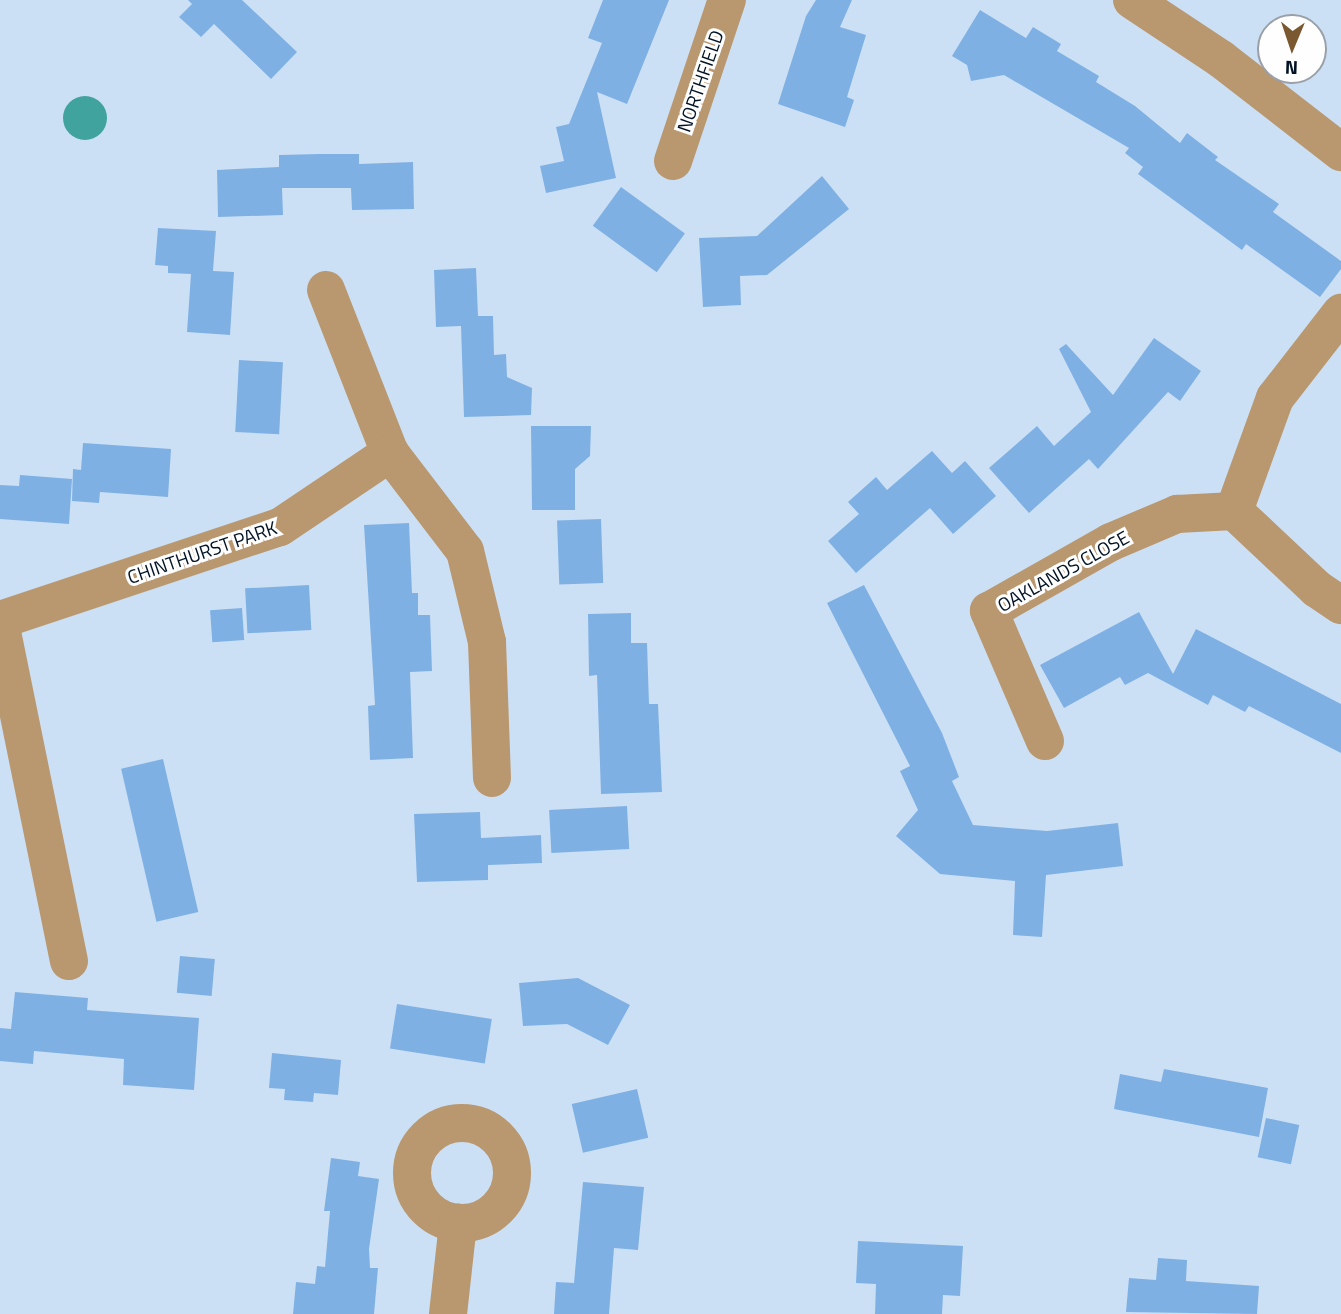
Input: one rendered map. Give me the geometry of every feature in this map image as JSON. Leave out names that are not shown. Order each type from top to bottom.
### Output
[{"type":"street","name":"NORTHFIELD","points":[[673,161],[727,0]]},
{"type":"street","points":[[1132,0],[1221,59],[1341,152]]},
{"type":"street","points":[[326,290],[390,453],[465,551],[487,642],[492,778]]},
{"type":"street","points":[[1341,313],[1275,398],[1234,511],[1317,589],[1341,605]]},
{"type":"street","name":"CHINTHURST PARK","points":[[69,961],[0,621],[280,527],[390,453]]},
{"type":"street","name":"OAKLANDS CLOSE","points":[[1045,741],[989,611],[1111,542],[1177,514],[1234,511]]},
{"type":"street","points":[[449,1314],[458,1223]]},
{"type":"shaded area","points":[[85,96],[101,102],[107,118],[101,134],[85,140],[69,134],[63,118],[69,102]]},
{"type":"building","points":[[188,0],[242,0],[297,52],[271,79],[214,24],[201,37],[179,17],[192,4]]},
{"type":"building","points":[[603,0],[669,0],[627,104],[597,92],[616,178],[546,193],[540,166],[564,161],[556,127],[569,124],[602,43],[588,38]]},
{"type":"building","points":[[816,0],[852,0],[840,27],[866,35],[847,97],[854,100],[845,127],[778,104],[806,16]]},
{"type":"building","points":[[980,10],[1026,38],[1033,27],[1061,44],[1057,51],[1099,76],[1096,82],[1135,106],[1180,143],[1187,133],[1218,157],[1215,160],[1279,204],[1273,212],[1341,261],[1341,269],[1320,297],[1246,244],[1242,250],[1138,174],[1143,167],[1125,153],[1129,148],[1004,75],[971,81],[967,65],[952,56]]},
{"type":"building","points":[[359,154],[359,164],[413,162],[414,209],[352,210],[351,188],[282,188],[283,215],[218,217],[217,170],[279,167],[279,155]]},
{"type":"building","points":[[822,176],[849,209],[767,275],[740,276],[741,305],[703,307],[699,238],[757,236]]},
{"type":"building","points":[[621,187],[685,233],[657,272],[593,226]]},
{"type":"building","points":[[158,228],[216,231],[213,271],[234,272],[230,335],[187,332],[191,274],[168,273],[168,266],[155,265]]},
{"type":"building","points":[[476,268],[478,316],[493,316],[494,355],[506,354],[507,377],[532,388],[531,415],[464,417],[461,326],[436,327],[434,270]]},
{"type":"building","points":[[1154,338],[1201,371],[1180,401],[1168,392],[1098,469],[1089,459],[1029,513],[989,468],[1037,426],[1054,446],[1091,412],[1059,349],[1066,344],[1113,395]]},
{"type":"building","points":[[239,360],[283,362],[279,434],[235,432]]},
{"type":"building","points":[[531,426],[591,426],[590,456],[575,469],[575,510],[532,510]]},
{"type":"building","points":[[83,443],[171,449],[168,497],[100,492],[99,503],[72,501],[73,469],[81,470]]},
{"type":"building","points":[[932,451],[952,473],[965,461],[996,496],[953,534],[930,508],[856,573],[828,541],[859,514],[848,502],[876,477],[887,490]]},
{"type":"building","points":[[20,475],[72,479],[69,524],[0,519],[0,485],[19,486]]},
{"type":"building","points":[[601,519],[603,583],[559,584],[557,521]]},
{"type":"building","points":[[409,523],[412,593],[418,593],[418,615],[430,615],[432,671],[410,672],[413,758],[370,760],[368,706],[375,705],[364,525]]},
{"type":"building","points":[[309,585],[311,630],[247,633],[245,588]]},
{"type":"building","points":[[864,585],[942,733],[959,777],[952,781],[973,825],[1047,831],[1118,823],[1123,866],[1046,875],[1042,937],[1013,935],[1015,881],[940,874],[896,836],[918,810],[900,771],[910,766],[827,603]]},
{"type":"building","points":[[242,608],[244,640],[212,642],[210,610]]},
{"type":"building","points":[[1139,612],[1173,674],[1196,629],[1341,704],[1341,753],[1249,706],[1245,712],[1213,695],[1208,705],[1148,673],[1125,685],[1120,677],[1064,708],[1040,665]]},
{"type":"building","points":[[631,613],[631,643],[647,643],[649,704],[658,704],[662,792],[601,794],[597,675],[589,676],[588,614]]},
{"type":"building","points":[[163,759],[198,912],[156,922],[121,769]]},
{"type":"building","points":[[627,806],[629,849],[551,853],[549,810]]},
{"type":"building","points":[[480,812],[481,838],[541,835],[542,863],[488,865],[488,880],[417,882],[414,814]]},
{"type":"building","points":[[180,956],[215,959],[212,996],[177,993]]},
{"type":"building","points":[[578,978],[630,1005],[608,1045],[567,1024],[523,1026],[519,983]]},
{"type":"building","points":[[15,992],[88,998],[87,1010],[199,1018],[194,1090],[123,1085],[124,1059],[34,1051],[33,1064],[0,1061],[0,1028],[11,1029]]},
{"type":"building","points":[[397,1004],[492,1019],[485,1063],[390,1048]]},
{"type":"building","points":[[272,1053],[341,1060],[338,1095],[314,1093],[313,1102],[284,1100],[285,1089],[269,1088]]},
{"type":"building","points":[[1164,1069],[1268,1088],[1259,1137],[1114,1109],[1120,1074],[1161,1082]]},
{"type":"building","points":[[637,1089],[648,1138],[583,1153],[572,1104]]},
{"type":"building","points":[[1266,1118],[1299,1125],[1291,1164],[1258,1157]]},
{"type":"building","points":[[331,1158],[360,1162],[358,1176],[379,1179],[369,1249],[370,1268],[378,1268],[374,1314],[293,1314],[296,1282],[315,1284],[317,1266],[325,1267],[330,1211],[324,1211]]},
{"type":"building","points":[[583,1182],[644,1187],[638,1250],[614,1248],[609,1314],[554,1314],[556,1282],[574,1283]]},
{"type":"building","points":[[858,1241],[963,1246],[960,1296],[943,1295],[942,1314],[875,1314],[876,1284],[856,1283]]},
{"type":"building","points":[[1158,1258],[1187,1260],[1186,1281],[1259,1286],[1257,1314],[1126,1312],[1129,1278],[1156,1280]]}]
